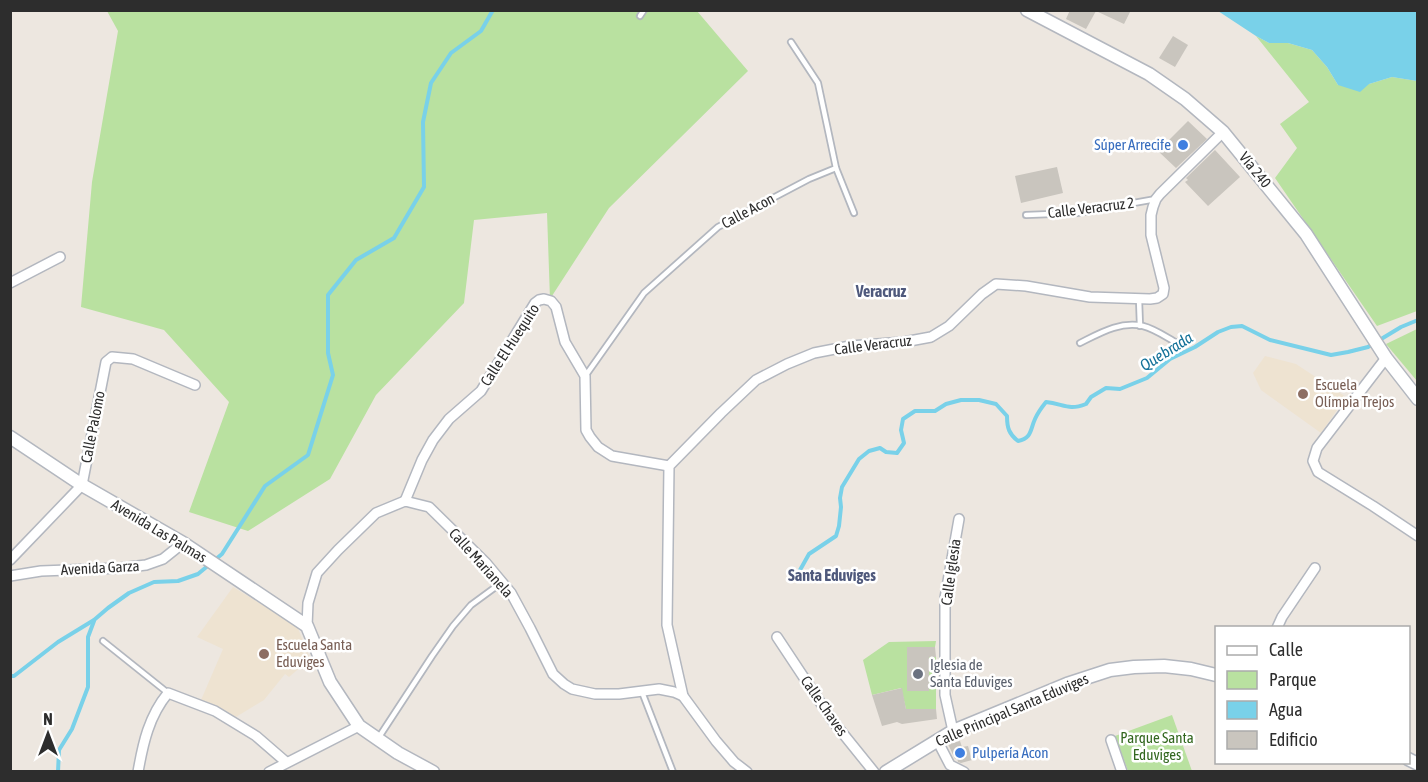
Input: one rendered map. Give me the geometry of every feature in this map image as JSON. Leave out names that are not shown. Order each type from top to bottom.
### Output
[{"type":"street","name":"Vía 240","points":[[1027,10],[1149,74],[1185,99],[1223,132],[1306,234],[1386,358],[1418,399]]},
{"type":"street","points":[[1156,199],[1223,132]]},
{"type":"street","name":"Calle Veracruz","points":[[669,466],[756,380],[814,353],[850,346],[904,342],[931,337],[949,326],[982,294],[996,284],[1026,286],[1090,297],[1157,298],[1163,294],[1164,288],[1151,236],[1151,215],[1156,199]]},
{"type":"street","points":[[10,283],[60,257]]},
{"type":"street","name":"Calle El Huequito","points":[[405,501],[433,440],[449,419],[481,391],[535,303],[544,299],[551,301],[556,307],[565,342],[585,376],[586,430],[598,447],[612,456],[669,466]]},
{"type":"street","name":"Calle Palomo","points":[[10,561],[82,485],[106,362],[112,357],[133,359],[195,385]]},
{"type":"street","points":[[1386,358],[1317,448],[1313,461],[1318,472],[1418,536]]},
{"type":"street","name":"Avenida Las Palmas","points":[[10,437],[82,485],[183,543],[307,626]]},
{"type":"street","points":[[669,466],[666,626],[683,696],[716,741],[734,762],[747,771]]},
{"type":"street","points":[[405,501],[376,513],[317,573],[308,603],[307,626],[330,682],[359,726],[398,753],[434,771]]},
{"type":"street","name":"Calle Marianela","points":[[405,501],[429,507],[486,563],[511,593],[553,674],[564,684],[572,689],[595,694],[619,694],[659,689],[683,696]]},
{"type":"street","name":"Calle Iglesia","points":[[953,731],[945,694],[945,598],[959,519]]},
{"type":"street","name":"Avenida Garza","points":[[10,576],[41,571],[146,565],[163,559],[183,543]]},
{"type":"street","points":[[1278,626],[1316,568]]},
{"type":"street","name":"Calle Chaves","points":[[777,638],[832,720],[874,771]]},
{"type":"street","name":"Calle Principal Santa Eduviges","points":[[886,771],[953,731],[1067,684],[1110,670],[1164,666],[1215,675]]},
{"type":"street","points":[[138,771],[144,739],[159,705],[168,693],[215,711],[256,736],[286,762]]},
{"type":"street","points":[[269,771],[359,726]]},
{"type":"street","points":[[937,740],[950,765],[964,771]]},
{"type":"street","points":[[1111,740],[1122,771]]},
{"type":"lane","points":[[640,16],[644,10]]},
{"type":"lane","points":[[791,42],[818,83],[836,168],[854,213]]},
{"type":"lane","name":"Calle Acon","points":[[585,376],[644,293],[718,227],[809,179],[836,168]]},
{"type":"lane","name":"Calle Veracruz 2","points":[[1026,215],[1077,213],[1156,199]]},
{"type":"lane","points":[[1139,299],[1140,326]]},
{"type":"lane","points":[[1080,342],[1109,329],[1128,324],[1140,326],[1177,343]]},
{"type":"lane","points":[[378,740],[453,626],[471,605],[502,583]]},
{"type":"lane","points":[[103,641],[168,693]]},
{"type":"lane","points":[[642,692],[673,771]]},
{"type":"shaded area","name":"Escuela Olímpia Trejos","points":[[1265,356],[1296,364],[1346,397],[1321,433],[1261,390],[1253,373]]},
{"type":"shaded area","name":"Escuela Santa Eduviges","points":[[233,587],[297,626],[310,659],[289,677],[285,674],[264,700],[236,717],[201,700],[223,649],[197,637]]},
{"type":"green space","points":[[107,11],[697,11],[748,71],[609,208],[550,299],[547,213],[474,220],[464,303],[376,395],[330,479],[248,531],[189,512],[229,402],[164,330],[81,307],[92,182],[118,31]]},
{"type":"green space","points":[[1256,36],[1269,43],[1288,43],[1312,50],[1327,67],[1338,85],[1369,84],[1392,77],[1417,81],[1417,311],[1377,326],[1275,178],[1297,148],[1280,124],[1309,102]]},
{"type":"green space","points":[[1417,329],[1417,381],[1386,344]]},
{"type":"green space","points":[[936,641],[935,647],[907,647],[907,690],[929,657],[936,657],[936,709],[906,709],[901,688],[872,695],[863,660],[889,642]]},
{"type":"green space","name":"Parque Santa Eduviges","points":[[1172,715],[1192,771],[1128,771],[1115,736]]},
{"type":"water","points":[[1218,11],[1417,11],[1417,81],[1392,77],[1369,84],[1360,92],[1338,85],[1327,67],[1312,50],[1288,43],[1269,43]]},
{"type":"building","points":[[1070,10],[1131,10],[1124,24],[1096,11],[1086,29],[1066,19]]},
{"type":"building","points":[[1173,36],[1188,45],[1175,67],[1159,58]]},
{"type":"building","name":"Súper Arrecife","points":[[1188,121],[1207,139],[1176,168],[1158,151]]},
{"type":"building","points":[[1215,150],[1240,177],[1208,206],[1185,182],[1188,180],[1186,178]]},
{"type":"building","points":[[1057,167],[1063,193],[1021,203],[1015,176]]},
{"type":"building","name":"Iglesia de Santa Eduviges","points":[[907,647],[935,647],[936,657],[929,657],[929,691],[907,691]]},
{"type":"building","points":[[902,688],[906,709],[936,709],[937,719],[902,724],[897,722],[882,726],[872,695]]},
{"type":"building","name":"Pulpería Acon","points":[[960,741],[962,747],[968,746],[972,760],[961,763],[957,758],[955,759],[948,744]]},
{"type":"waterway","points":[[10,676],[14,676],[58,642],[94,620],[129,593],[154,582],[178,581],[198,574],[222,554],[265,486],[308,455],[333,375],[328,353],[328,295],[356,260],[394,238],[424,187],[423,122],[431,83],[451,53],[481,31],[493,10]]},
{"type":"waterway","name":"Quebrada","points":[[795,579],[809,554],[836,536],[842,487],[859,459],[869,451],[880,448],[886,452],[897,453],[904,443],[901,430],[903,419],[915,411],[935,411],[946,404],[961,400],[979,400],[996,404],[1007,416],[1009,430],[1018,441],[1028,436],[1037,414],[1046,402],[1070,407],[1086,404],[1091,397],[1106,388],[1120,389],[1147,378],[1170,359],[1231,327],[1242,326],[1270,340],[1331,355],[1368,347],[1401,327],[1418,320]]},
{"type":"waterway","name":"Quebrada","points":[[58,772],[59,750],[72,729],[88,687],[88,637],[94,621]]},
{"type":"place","name":"Súper Arrecife","points":[[1183,145]]},
{"type":"place","name":"Escuela Olímpia Trejos","points":[[1303,394]]},
{"type":"place","name":"Escuela Santa Eduviges","points":[[264,654]]},
{"type":"place","name":"Iglesia de Santa Eduviges","points":[[918,674]]},
{"type":"place","name":"Pulpería Acon","points":[[960,753]]},
{"type":"district","name":"Veracruz","points":[[881,291]]},
{"type":"district","name":"Santa Eduviges","points":[[832,575]]}]
